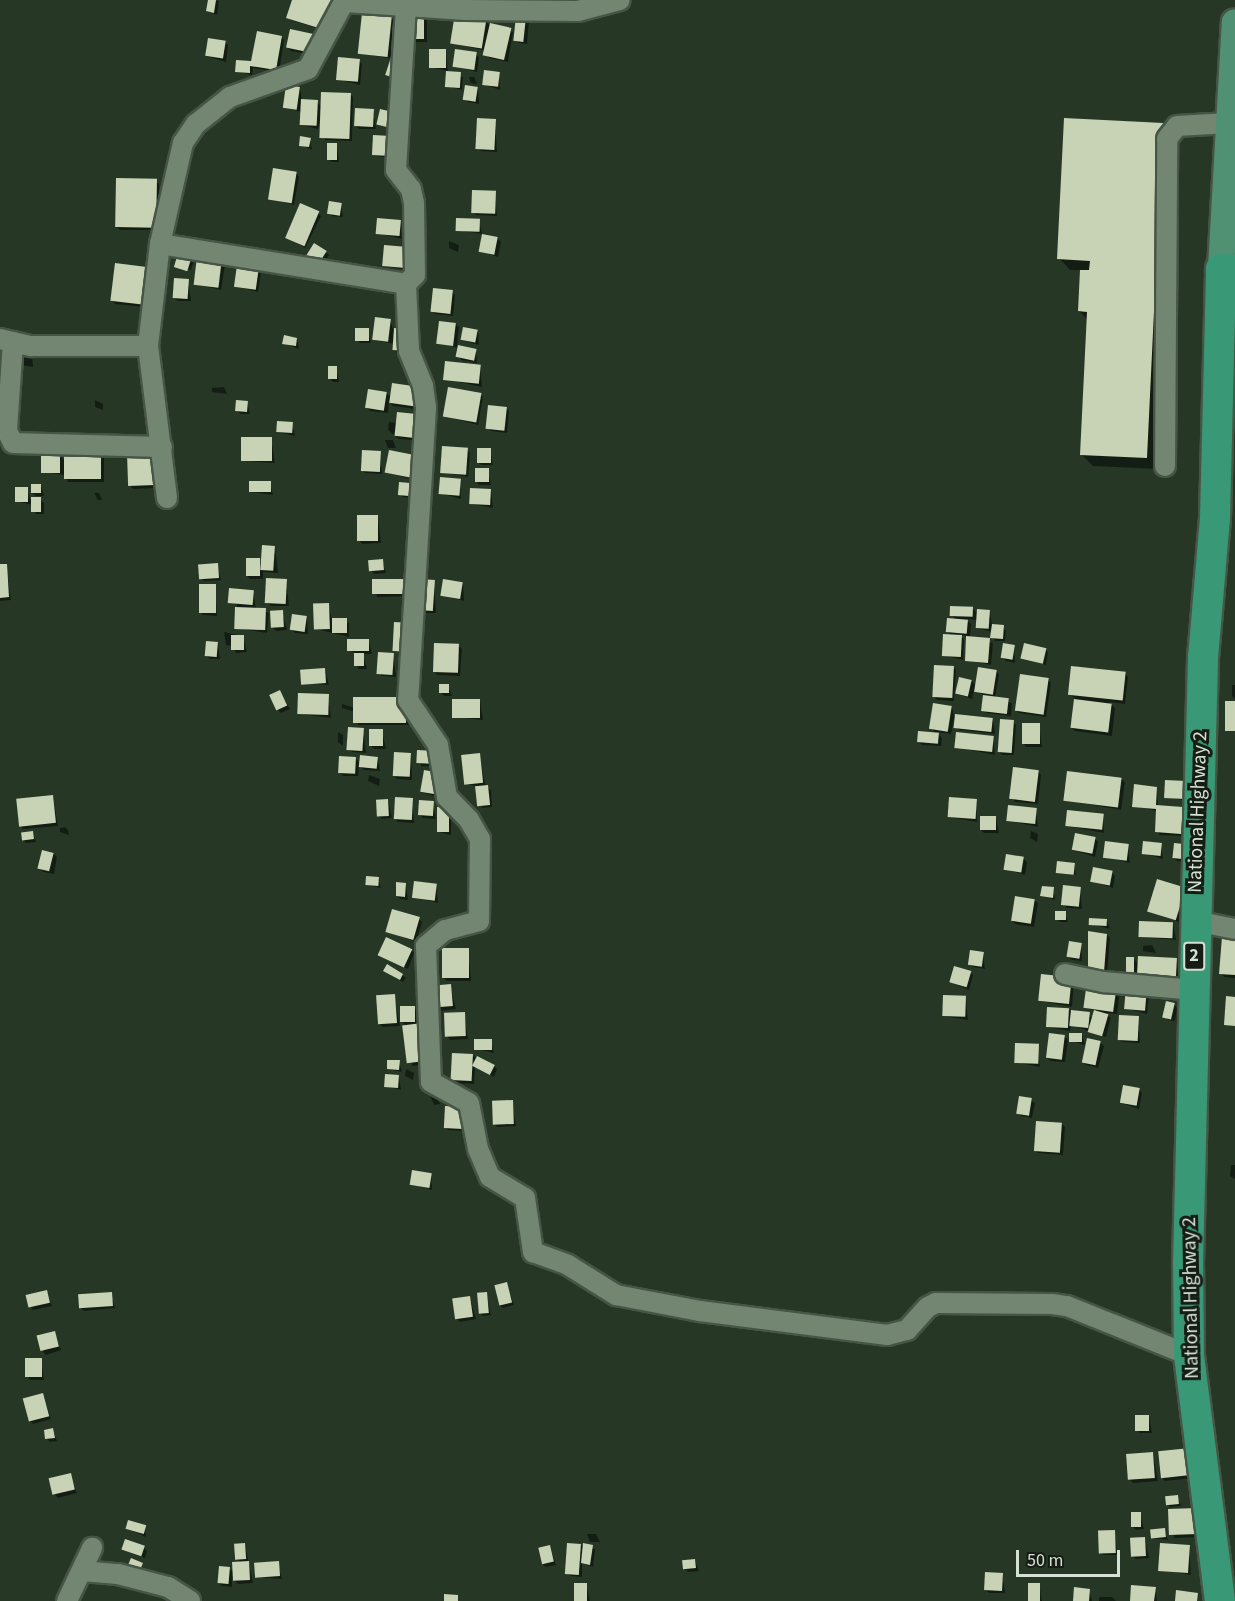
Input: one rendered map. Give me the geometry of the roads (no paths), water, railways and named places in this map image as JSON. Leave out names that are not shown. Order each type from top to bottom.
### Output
[{"type":"highway","name":"National Highway 2","points":[[1220,1601],[1189,1355],[1195,921],[1203,658],[1215,519],[1228,269]]},
{"type":"main road","name":"National Highway 2","points":[[1228,269],[1230,123],[1235,22]]},
{"type":"street","points":[[167,498],[148,346],[160,244],[183,143],[196,124],[230,97],[308,69],[345,1],[406,6],[578,11],[620,0]]},
{"type":"street","points":[[406,6],[396,170],[411,189],[414,203],[415,275],[406,284],[409,351],[423,387],[426,408],[408,700],[438,745],[447,797],[469,820],[480,839],[479,921],[445,930],[426,946],[431,1083],[469,1103],[478,1149],[490,1177],[525,1198],[533,1252],[568,1265],[616,1295],[689,1309],[887,1335],[907,1330],[928,1307],[936,1303],[1052,1304],[1067,1306],[1189,1355]]},
{"type":"street","points":[[1165,466],[1167,139],[1177,126],[1230,123]]},
{"type":"street","points":[[160,244],[406,284]]},
{"type":"street","points":[[148,346],[7,340],[7,431],[13,443],[162,447]]},
{"type":"street","points":[[1195,921],[1235,929]]},
{"type":"street","points":[[1065,974],[1104,982],[1194,990]]},
{"type":"street","points":[[67,1601],[92,1548]]},
{"type":"street","points":[[82,1571],[118,1574],[168,1587],[190,1601]]}]
